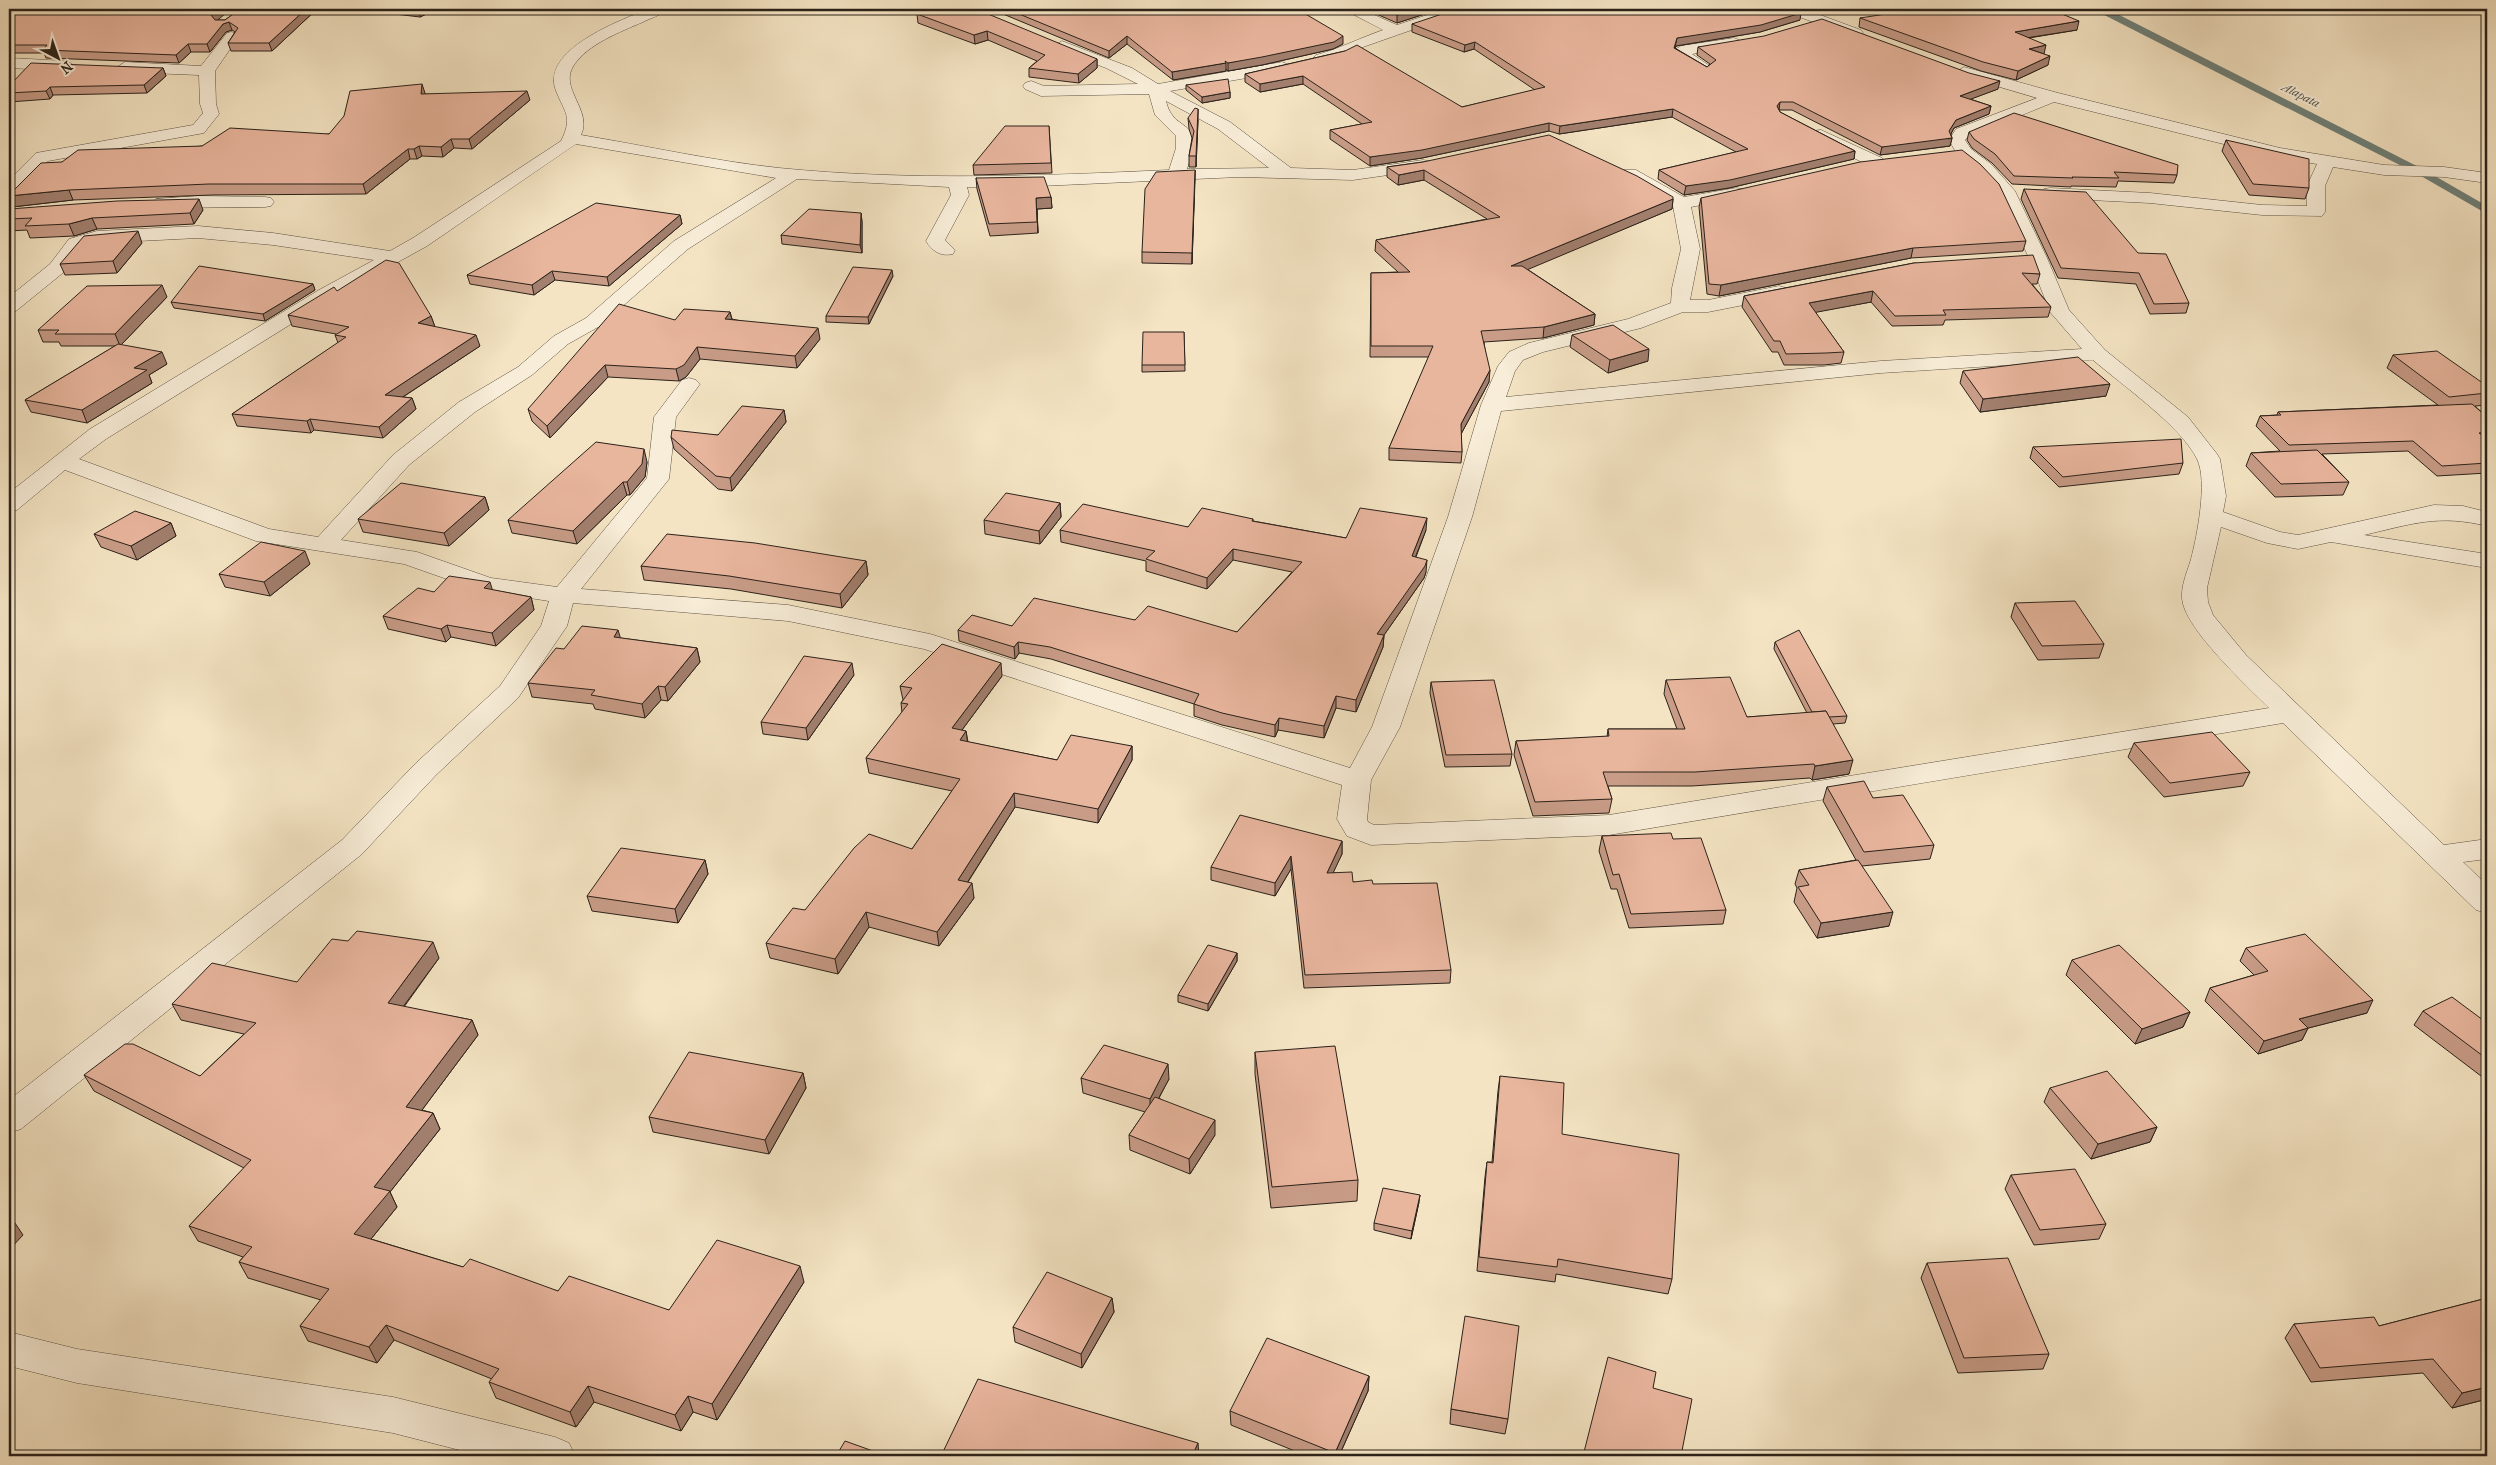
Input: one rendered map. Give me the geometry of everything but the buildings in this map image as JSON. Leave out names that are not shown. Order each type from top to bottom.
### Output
[{"type":"street","points":[[9,505],[98,434],[326,294],[395,257],[568,144],[576,131],[577,116],[564,87],[562,72],[570,59],[616,28],[660,9]]},
{"type":"street","points":[[1350,9],[1397,31]]},
{"type":"street","points":[[1155,90],[1339,54],[1358,44],[1458,9]]},
{"type":"street","points":[[1791,9],[1869,38]]},
{"type":"street","points":[[1796,28],[1823,20]]},
{"type":"street","points":[[9,190],[42,157],[198,129],[211,114],[208,104],[207,71],[210,62],[226,46],[232,36]]},
{"type":"street","points":[[1705,68],[1682,54],[1681,51],[1752,39]]},
{"type":"street","points":[[1051,41],[1134,75],[1146,81],[1155,90],[1165,119],[1184,133],[1186,140],[1176,176]]},
{"type":"street","points":[[9,63],[84,66]]},
{"type":"street","points":[[112,66],[207,71]]},
{"type":"street","points":[[1949,67],[2053,97],[2280,153],[2384,170],[2444,172],[2487,178]]},
{"type":"street","points":[[1031,86],[1041,91],[1135,88],[1155,90],[1172,97],[1246,140],[1286,173]]},
{"type":"street","points":[[2053,97],[1962,132],[1957,140],[1964,152],[2022,192],[2150,198],[2262,210],[2316,212],[2316,186],[2328,160]]},
{"type":"street","points":[[1804,126],[1876,162]]},
{"type":"street","points":[[571,138],[760,170],[916,181],[1018,182],[1239,172],[1353,176],[1443,160]]},
{"type":"street","points":[[1943,154],[1964,152]]},
{"type":"street","points":[[1849,167],[1896,160]]},
{"type":"street","points":[[1618,168],[1681,203],[1756,189]]},
{"type":"street","points":[[324,544],[401,460],[467,407],[525,371],[561,340],[599,318],[681,245],[795,173]]},
{"type":"street","points":[[946,250],[935,241],[960,195],[957,182]]},
{"type":"street","points":[[2022,192],[2028,258],[2060,312],[2098,354],[2180,422],[2209,460],[2214,496],[2207,544],[2195,588],[2195,602],[2201,617],[2237,661],[2487,902]]},
{"type":"street","points":[[149,204],[197,201],[265,202]]},
{"type":"street","points":[[1681,203],[1690,234],[1690,256],[1680,298],[1681,306]]},
{"type":"street","points":[[9,307],[57,268],[76,243],[97,237],[198,232],[273,238],[395,257]]},
{"type":"street","points":[[1797,288],[1708,306],[1681,306],[1652,318],[1536,347],[1516,356],[1504,370],[1460,517],[1386,728],[1357,780],[1352,819],[1356,829],[1371,836],[1608,824],[2290,713]]},
{"type":"street","points":[[1492,405],[1881,367],[2098,354]]},
{"type":"street","points":[[9,1120],[352,846],[426,770],[509,692],[554,626],[563,595],[658,479],[665,417],[689,384]]},
{"type":"street","points":[[63,461],[264,536],[408,557],[487,585],[563,595],[788,613],[930,642],[1357,780]]},
{"type":"street","points":[[2211,516],[2275,538],[2298,542],[2434,512],[2463,513],[2487,519]]},
{"type":"street","points":[[2326,536],[2487,561]]},
{"type":"street","points":[[2438,856],[2487,849]]},
{"type":"street","points":[[9,1349],[77,1366],[393,1415],[554,1456]]},
{"type":"waterway","name":"Alapata","points":[[2100,9],[2421,172],[2487,210]]}]
